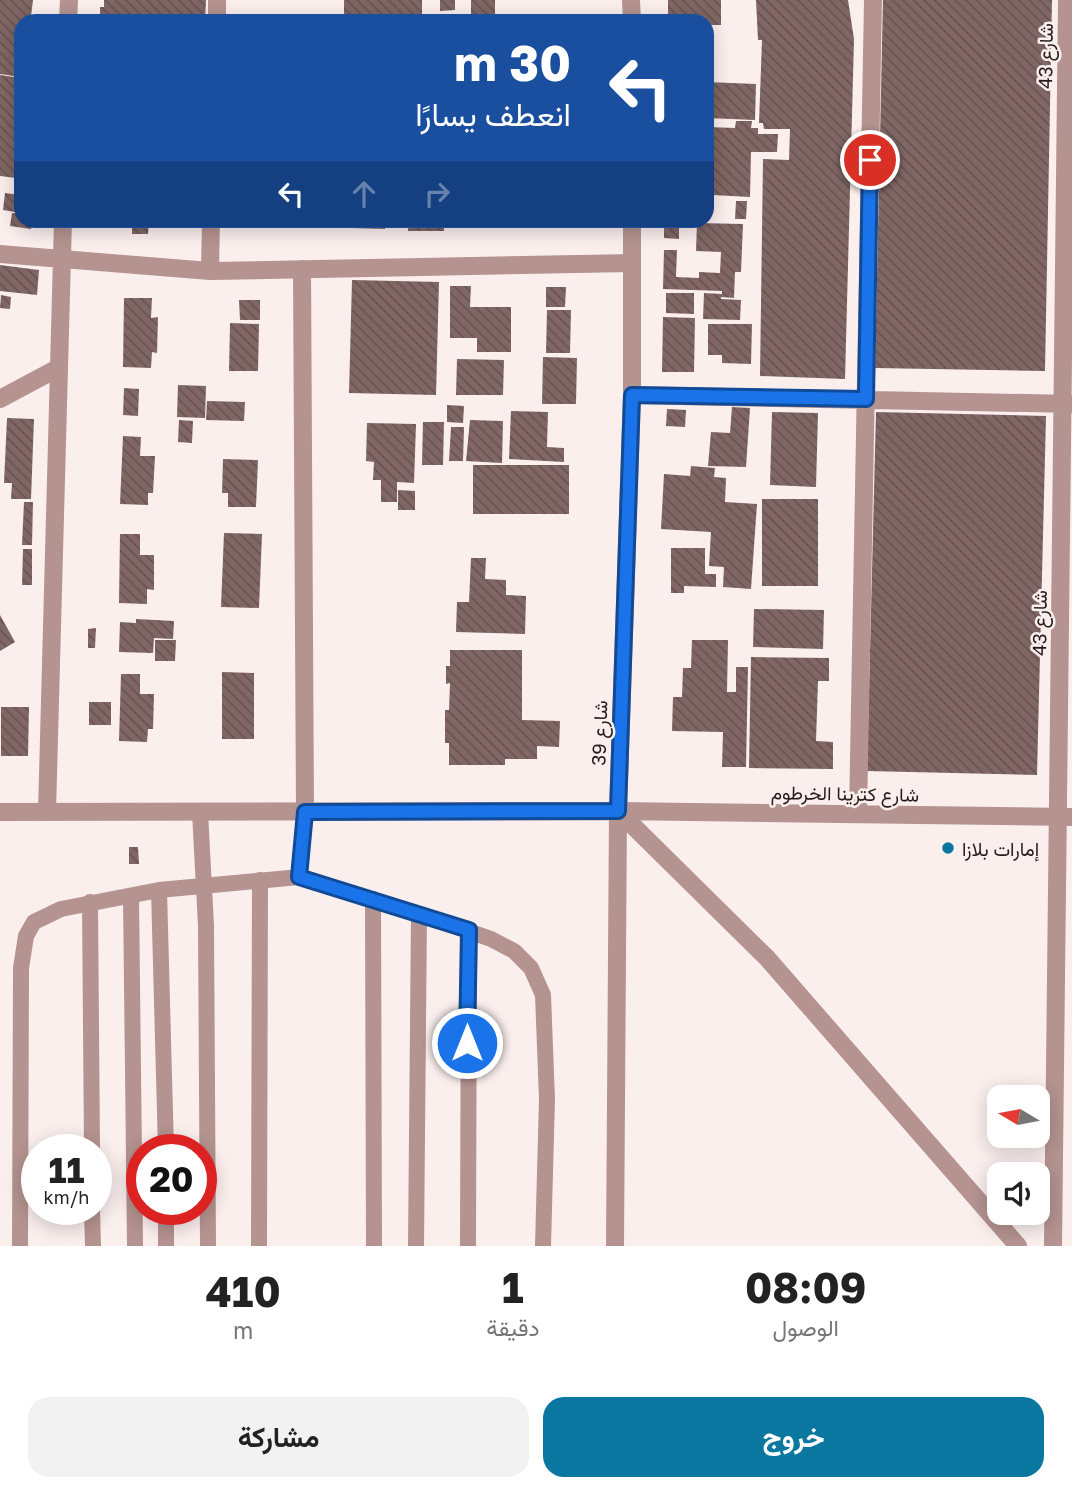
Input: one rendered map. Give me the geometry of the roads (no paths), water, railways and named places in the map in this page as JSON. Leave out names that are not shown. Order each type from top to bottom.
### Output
[{"type":"street","points":[[859,814],[873,0]]},
{"type":"street","name":"شارع 43","points":[[1052,1246],[1065,817],[1067,0]]},
{"type":"street","points":[[47,812],[63,228]]},
{"type":"street","points":[[210,271],[211,228]]},
{"type":"street","name":"شارع 39","points":[[615,1246],[618,811],[632,395],[632,228]]},
{"type":"street","points":[[0,254],[210,271],[632,263]]},
{"type":"street","points":[[302,269],[305,812]]},
{"type":"street","points":[[0,399],[58,368]]},
{"type":"street","points":[[632,395],[1067,404]]},
{"type":"street","points":[[618,811],[767,958],[1018,1246]]},
{"type":"street","name":"شارع كترينا الخرطوم","points":[[0,812],[618,811],[1065,817]]},
{"type":"lane","points":[[200,812],[205,884],[208,1246]]},
{"type":"lane","points":[[299,877],[305,812]]},
{"type":"lane","points":[[20,1246],[21,968],[26,936],[34,922],[61,909],[159,890],[299,877],[469,930],[514,951],[531,968],[543,995],[547,1100],[543,1246]]},
{"type":"lane","points":[[259,1246],[260,880]]},
{"type":"lane","points":[[159,890],[166,1134]]},
{"type":"lane","points":[[131,896],[135,1246]]},
{"type":"lane","points":[[373,899],[374,1246]]},
{"type":"lane","points":[[90,902],[92,1134]]},
{"type":"lane","points":[[416,1246],[419,914]]},
{"type":"lane","points":[[468,1246],[469,930]]},
{"type":"lane","points":[[92,1225],[93,1246]]},
{"type":"lane","points":[[166,1225],[166,1246]]},
{"type":"place","name":"إمارات بلازا","points":[[948,848]]}]
